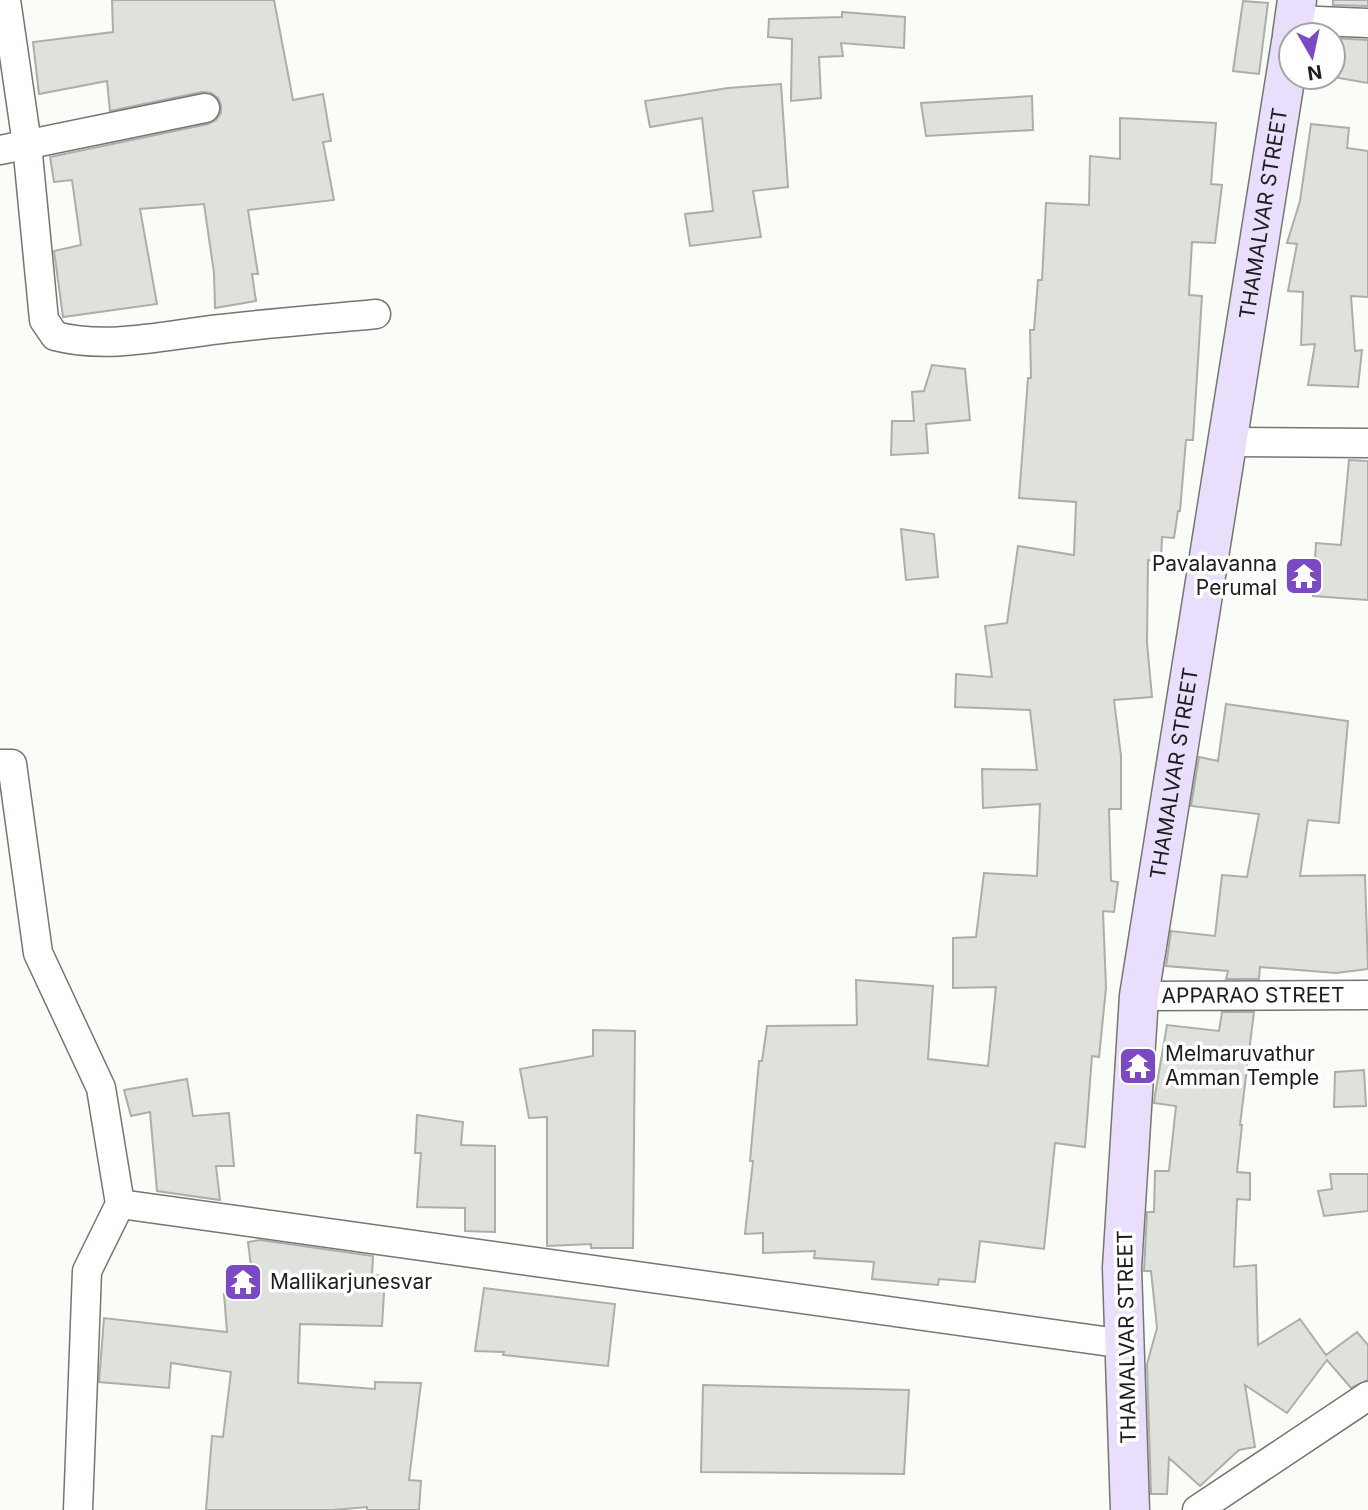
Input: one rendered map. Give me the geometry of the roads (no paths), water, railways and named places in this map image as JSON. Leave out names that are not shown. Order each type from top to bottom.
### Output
[{"type":"street","points":[[6,0],[13,147],[44,320],[55,337],[113,343],[376,314]]},
{"type":"street","points":[[1347,23],[1368,23]]},
{"type":"street","name":"THAMALVAR STREET","points":[[1130,1510],[1122,1268],[1139,996],[1283,91]]},
{"type":"street","points":[[13,147],[205,108]]},
{"type":"street","points":[[1228,443],[1368,443]]},
{"type":"street","points":[[0,764],[12,764],[38,953],[101,1088],[120,1204],[87,1271],[78,1510]]},
{"type":"street","name":"APPARAO STREET","points":[[1139,996],[1368,995]]},
{"type":"street","points":[[120,1204],[1125,1344]]},
{"type":"street","points":[[1203,1509],[1368,1396]]},
{"type":"place","name":"Pavalavanna Perumal","points":[[1304,576]]},
{"type":"place","name":"Melmaruvathur Amman Temple","points":[[1138,1066]]},
{"type":"place","name":"Mallikarjunesvar","points":[[243,1282]]}]
